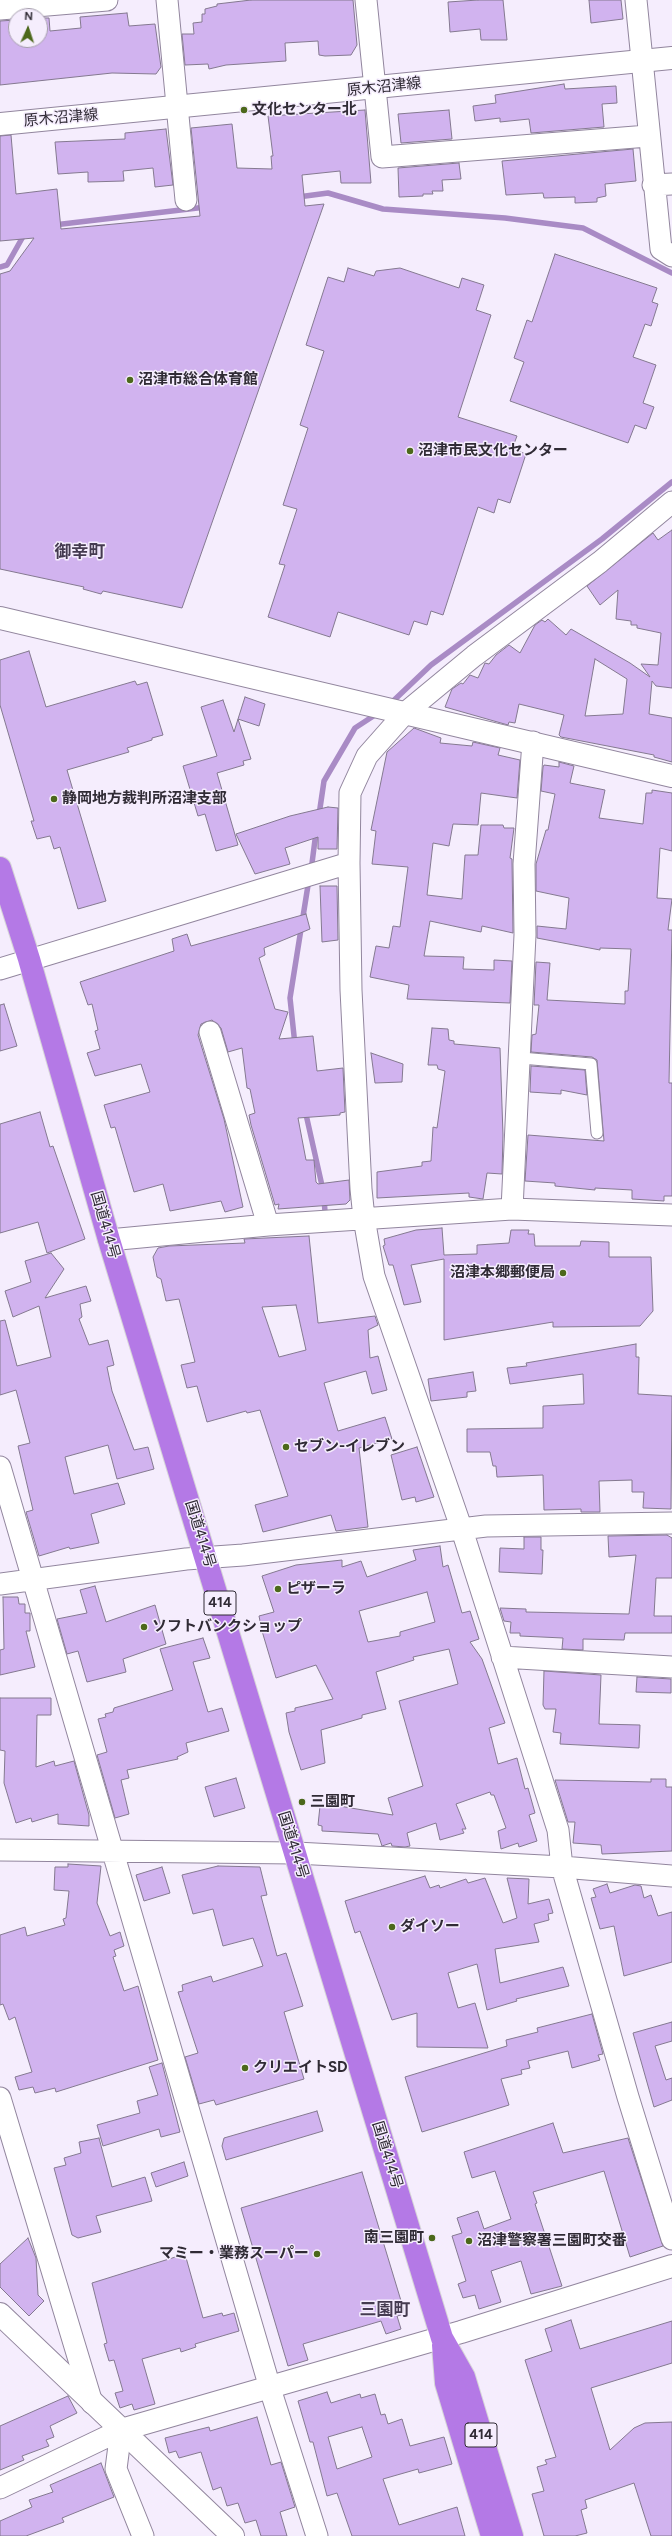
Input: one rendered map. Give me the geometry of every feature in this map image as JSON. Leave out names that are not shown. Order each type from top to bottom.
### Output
[{"type":"highway","name":"国道414号","points":[[0,868],[29,958],[109,1240],[442,2338],[446,2383],[492,2536]]},
{"type":"highway","name":"国道414号","points":[[442,2338],[464,2378],[512,2536]]},
{"type":"street","points":[[0,9],[107,0]]},
{"type":"street","points":[[167,0],[186,200]]},
{"type":"street","points":[[366,0],[382,157],[648,136]]},
{"type":"street","points":[[636,0],[642,54],[648,136],[663,184],[660,249],[672,256]]},
{"type":"street","name":"原木沼津線","points":[[0,124],[176,100],[642,54],[672,44]]},
{"type":"street","name":"原木沼津線","points":[[642,54],[672,58]]},
{"type":"street","name":"原木沼津線","points":[[0,108],[176,100]]},
{"type":"street","points":[[672,502],[600,562],[474,656],[405,713],[367,756],[350,794],[349,863],[352,1005],[364,1218],[374,1276],[462,1530],[558,1830],[562,1867],[628,2097],[672,2239]]},
{"type":"street","points":[[0,618],[533,742],[672,776]]},
{"type":"street","points":[[512,1209],[525,935],[524,864],[533,742]]},
{"type":"street","points":[[0,969],[29,958],[58,953],[349,863]]},
{"type":"street","points":[[210,1032],[268,1225]]},
{"type":"street","points":[[109,1240],[268,1225],[512,1209],[672,1215]]},
{"type":"street","points":[[0,1467],[269,2387],[317,2536]]},
{"type":"street","points":[[0,1584],[206,1556],[243,1555],[486,1526],[672,1523]]},
{"type":"street","points":[[502,1657],[672,1667]]},
{"type":"street","points":[[0,1850],[296,1853],[562,1867],[672,1876]]},
{"type":"street","points":[[0,2098],[92,2403]]},
{"type":"street","points":[[0,2488],[121,2430],[442,2338],[672,2266]]},
{"type":"street","points":[[0,2314],[92,2403],[234,2536]]},
{"type":"street","points":[[121,2430],[116,2469],[143,2536]]},
{"type":"lane","points":[[520,1058],[591,1064],[597,1133]]},
{"type":"building","points":[[251,0],[353,0],[357,45],[351,55],[325,56],[319,55],[318,41],[285,43],[286,61],[226,65],[209,69],[208,64],[185,65],[182,34],[194,34],[193,23],[202,22],[202,14],[205,14],[205,9],[217,6],[217,4]]},
{"type":"building","points":[[503,0],[507,40],[481,40],[480,29],[450,32],[448,2]]},
{"type":"building","points":[[589,0],[621,0],[623,19],[591,23]]},
{"type":"building","points":[[127,13],[129,26],[155,24],[161,67],[156,74],[112,73],[0,85],[0,21],[8,20],[8,48],[48,48],[48,18],[50,31],[81,28],[80,17]]},
{"type":"building","points":[[564,84],[565,89],[616,86],[617,103],[602,104],[604,127],[531,133],[529,119],[500,122],[500,118],[475,121],[473,106],[496,103],[495,95]]},
{"type":"building","name":"沼津市総合体育館","points":[[365,110],[371,183],[341,183],[340,171],[302,175],[305,206],[324,204],[182,608],[103,591],[101,594],[83,589],[84,587],[0,569],[0,274],[10,271],[34,238],[0,241],[0,136],[11,135],[16,194],[57,189],[61,229],[200,216],[191,128],[232,124],[237,168],[272,169],[271,156],[273,156],[268,116]]},
{"type":"building","points":[[449,110],[452,139],[401,143],[398,114]]},
{"type":"building","points":[[166,129],[173,185],[155,187],[153,168],[123,171],[124,181],[88,182],[88,172],[58,174],[55,142],[125,139],[125,133]]},
{"type":"building","points":[[633,149],[636,181],[605,184],[606,196],[597,198],[597,202],[575,203],[575,197],[544,198],[543,193],[506,195],[502,161]]},
{"type":"building","points":[[459,163],[461,179],[442,180],[443,191],[432,191],[433,194],[423,194],[423,196],[399,197],[398,168]]},
{"type":"building","points":[[555,254],[657,288],[652,302],[658,304],[651,326],[645,324],[633,357],[656,365],[643,403],[654,407],[646,429],[635,425],[628,443],[510,401],[524,362],[514,358],[527,320],[532,322]]},
{"type":"building","name":"沼津市民文化センター","points":[[348,268],[374,276],[376,271],[400,268],[459,288],[462,278],[484,285],[476,310],[491,315],[458,417],[517,436],[512,449],[526,454],[510,503],[498,499],[494,513],[478,507],[443,615],[431,611],[427,625],[414,621],[409,635],[338,612],[330,637],[268,617],[285,565],[279,564],[297,509],[283,505],[308,428],[300,425],[324,351],[306,345],[328,277],[344,282]]},
{"type":"building","points":[[672,530],[672,688],[656,686],[652,681],[649,714],[672,718],[672,762],[654,757],[654,755],[561,737],[559,735],[564,715],[519,704],[515,723],[509,722],[508,725],[445,707],[452,689],[461,683],[463,684],[470,675],[478,678],[485,663],[489,664],[496,655],[509,645],[520,653],[535,625],[542,620],[545,622],[548,619],[566,635],[571,629],[630,663],[650,677],[641,664],[658,665],[661,633],[637,628],[637,625],[631,625],[631,621],[616,619],[618,590],[600,605],[587,586],[653,533],[658,540]],"holes":[[[595,659],[627,679],[623,714],[585,716]]]},
{"type":"building","points":[[29,651],[46,707],[135,681],[137,685],[147,682],[163,735],[127,748],[129,752],[67,770],[106,901],[78,909],[60,847],[54,849],[50,836],[37,839],[31,821],[34,821],[0,705],[0,660]]},
{"type":"building","points":[[245,697],[265,704],[259,726],[238,719]]},
{"type":"building","points":[[223,700],[234,732],[238,719],[251,759],[243,761],[244,765],[217,773],[238,845],[216,851],[205,814],[198,816],[183,766],[217,756],[201,707]]},
{"type":"building","points":[[414,728],[441,738],[440,743],[472,746],[473,742],[500,748],[498,755],[520,760],[517,798],[481,793],[478,825],[453,824],[449,846],[433,843],[427,895],[462,899],[465,855],[478,855],[481,825],[503,825],[504,828],[514,828],[510,858],[512,859],[513,933],[482,926],[481,932],[430,921],[424,956],[464,957],[463,969],[494,970],[494,960],[512,961],[510,1003],[407,999],[409,985],[370,977],[376,946],[389,948],[393,926],[400,927],[408,867],[372,864],[376,831],[371,830],[387,752]]},
{"type":"building","points":[[559,762],[574,766],[570,783],[605,790],[599,818],[643,824],[646,793],[652,793],[652,790],[672,793],[672,851],[660,848],[657,898],[672,899],[668,930],[672,930],[669,1083],[672,1083],[672,1196],[664,1196],[664,1201],[632,1199],[632,1190],[595,1188],[595,1190],[555,1186],[555,1183],[525,1181],[528,1135],[604,1141],[597,1060],[592,1057],[531,1052],[532,1035],[536,1034],[539,1005],[534,1005],[536,962],[550,963],[547,1000],[625,1004],[625,991],[628,991],[631,949],[600,948],[600,950],[537,938],[537,926],[566,929],[569,898],[536,891],[536,864],[546,830],[548,830],[555,794],[541,791],[543,767],[544,765],[559,767]]},
{"type":"building","points":[[328,807],[338,808],[337,849],[318,849],[318,837],[285,848],[290,864],[255,874],[236,834],[290,816]]},
{"type":"building","points":[[320,886],[337,886],[338,940],[322,942]]},
{"type":"building","points":[[306,914],[310,929],[264,948],[265,955],[259,958],[275,1009],[288,1012],[279,1039],[313,1036],[317,1071],[343,1068],[345,1112],[340,1113],[340,1115],[298,1118],[306,1160],[314,1160],[316,1182],[318,1184],[349,1180],[350,1200],[346,1204],[278,1209],[279,1204],[275,1205],[251,1125],[249,1115],[255,1113],[250,1089],[247,1088],[242,1048],[228,1052],[221,1028],[212,1020],[201,1024],[198,1035],[224,1119],[243,1207],[225,1212],[221,1201],[170,1211],[163,1184],[134,1192],[115,1127],[111,1128],[104,1105],[150,1092],[141,1064],[95,1076],[87,1053],[100,1049],[95,1031],[98,1030],[92,1004],[88,1005],[80,982],[174,951],[172,939],[187,934],[191,946]]},
{"type":"building","points":[[4,1004],[17,1046],[0,1051],[0,1005]]},
{"type":"building","points":[[432,1028],[448,1029],[449,1040],[454,1041],[454,1044],[500,1048],[503,1135],[502,1174],[487,1173],[483,1199],[469,1197],[469,1193],[377,1198],[377,1172],[422,1166],[422,1162],[431,1161],[433,1127],[437,1128],[445,1071],[438,1069],[437,1065],[428,1065]]},
{"type":"building","points":[[371,1053],[403,1064],[402,1082],[375,1083]]},
{"type":"building","points":[[531,1066],[585,1070],[587,1095],[561,1090],[561,1094],[530,1092]]},
{"type":"building","points":[[40,1112],[50,1147],[53,1146],[85,1239],[47,1253],[38,1222],[0,1233],[0,1124]]},
{"type":"building","points":[[442,1228],[444,1255],[477,1254],[477,1245],[509,1243],[511,1230],[529,1230],[528,1234],[534,1234],[535,1246],[580,1246],[581,1241],[609,1242],[609,1257],[651,1257],[653,1311],[640,1326],[553,1327],[553,1322],[444,1340],[444,1259],[411,1265],[421,1302],[404,1305],[393,1265],[389,1265],[383,1246],[385,1245],[384,1239],[416,1230]]},
{"type":"building","points":[[309,1236],[318,1323],[375,1316],[378,1325],[368,1330],[370,1358],[378,1356],[387,1390],[372,1394],[366,1371],[324,1383],[338,1431],[385,1417],[392,1439],[359,1448],[368,1527],[336,1531],[331,1515],[263,1532],[255,1505],[288,1496],[260,1410],[247,1413],[246,1411],[207,1422],[197,1386],[187,1388],[181,1365],[195,1362],[179,1299],[166,1301],[161,1279],[157,1277],[153,1257],[158,1248],[169,1246],[245,1243],[244,1239]],"holes":[[[296,1305],[306,1350],[279,1357],[262,1307]]]},
{"type":"building","points":[[51,1253],[64,1269],[45,1298],[86,1286],[91,1301],[80,1304],[82,1317],[79,1319],[89,1345],[108,1340],[114,1365],[107,1367],[112,1391],[134,1450],[148,1447],[154,1469],[117,1479],[108,1445],[65,1457],[74,1494],[118,1483],[125,1504],[91,1514],[99,1543],[70,1549],[69,1547],[39,1556],[26,1512],[33,1510],[18,1446],[30,1443],[16,1390],[0,1395],[0,1321],[5,1320],[17,1366],[51,1357],[39,1306],[13,1317],[5,1291],[31,1282],[25,1261]]},
{"type":"building","points":[[636,1344],[636,1357],[639,1357],[638,1394],[672,1396],[671,1509],[643,1508],[644,1492],[632,1492],[632,1480],[599,1481],[600,1512],[581,1512],[581,1509],[544,1510],[543,1475],[497,1477],[496,1466],[493,1466],[490,1452],[467,1452],[467,1429],[543,1428],[543,1406],[584,1404],[583,1374],[510,1384],[507,1368],[527,1366],[526,1363]]},
{"type":"building","points":[[473,1372],[476,1391],[467,1392],[467,1397],[431,1401],[428,1379]]},
{"type":"building","points":[[417,1447],[434,1497],[416,1502],[415,1497],[402,1500],[391,1455]]},
{"type":"building","points":[[667,1535],[672,1538],[672,1578],[656,1578],[654,1616],[672,1616],[672,1633],[625,1633],[624,1640],[583,1639],[583,1650],[562,1649],[563,1638],[520,1636],[520,1633],[510,1633],[511,1622],[504,1621],[500,1608],[526,1609],[526,1612],[629,1614],[636,1555],[609,1557],[608,1536]]},
{"type":"building","points":[[524,1537],[541,1537],[541,1550],[543,1550],[542,1574],[499,1572],[500,1548],[524,1549]]},
{"type":"building","points":[[440,1546],[443,1567],[448,1565],[462,1613],[470,1611],[479,1639],[470,1642],[482,1659],[505,1723],[489,1728],[498,1764],[517,1758],[525,1789],[528,1788],[535,1813],[529,1815],[537,1841],[519,1847],[518,1843],[501,1849],[498,1831],[506,1828],[494,1795],[491,1795],[490,1792],[456,1804],[466,1829],[462,1829],[464,1833],[440,1840],[436,1823],[407,1833],[410,1846],[405,1847],[392,1846],[391,1843],[382,1846],[378,1834],[322,1831],[322,1826],[318,1825],[320,1806],[332,1808],[333,1805],[393,1815],[388,1798],[423,1786],[399,1701],[458,1684],[449,1649],[413,1657],[414,1660],[376,1672],[386,1709],[362,1715],[362,1718],[321,1730],[325,1763],[301,1770],[289,1732],[286,1713],[295,1711],[295,1708],[333,1699],[316,1665],[276,1678],[259,1616],[274,1612],[262,1576],[296,1565],[342,1560],[342,1567],[361,1561],[367,1577],[416,1560],[413,1550]],"holes":[[[427,1592],[435,1622],[400,1632],[400,1636],[368,1642],[359,1611]]]},
{"type":"building","points":[[95,1586],[106,1622],[155,1605],[166,1644],[123,1659],[126,1672],[87,1682],[78,1651],[67,1654],[57,1619],[87,1613],[80,1590]]},
{"type":"building","points":[[3,1597],[18,1597],[19,1604],[25,1604],[25,1613],[30,1613],[30,1631],[26,1631],[35,1667],[0,1675],[0,1650],[4,1649]]},
{"type":"building","points":[[203,1638],[210,1658],[193,1662],[208,1712],[222,1708],[229,1731],[186,1743],[188,1752],[177,1757],[178,1759],[127,1770],[129,1778],[121,1780],[129,1814],[115,1818],[97,1755],[107,1752],[98,1719],[106,1717],[105,1714],[113,1712],[114,1708],[173,1690],[160,1649]]},
{"type":"building","points":[[544,1671],[601,1675],[599,1724],[640,1725],[639,1748],[560,1744],[561,1733],[553,1732],[556,1709],[545,1709],[543,1705]]},
{"type":"building","points":[[637,1677],[671,1679],[671,1693],[636,1692]]},
{"type":"building","points":[[0,1698],[51,1698],[51,1715],[37,1715],[36,1767],[54,1761],[55,1766],[74,1761],[89,1815],[89,1826],[58,1824],[58,1814],[32,1822],[31,1818],[16,1823],[4,1783],[5,1751],[0,1750]]},
{"type":"building","points":[[236,1778],[245,1808],[214,1817],[205,1787]]},
{"type":"building","points":[[651,1779],[666,1779],[666,1787],[672,1787],[672,1851],[602,1854],[601,1845],[573,1843],[575,1822],[568,1822],[555,1780],[651,1782]]},
{"type":"building","points":[[68,1864],[101,1866],[97,1903],[110,1936],[120,1932],[124,1946],[114,1950],[116,1956],[113,1957],[124,1991],[138,1986],[158,2060],[56,2092],[55,2088],[35,2093],[33,2087],[19,2090],[15,2077],[32,2072],[15,2017],[9,2020],[3,2004],[0,2005],[0,1935],[25,1927],[27,1936],[65,1925],[63,1919],[66,1918],[69,1891],[54,1890],[55,1867],[68,1867]]},
{"type":"building","points":[[218,1866],[260,1867],[267,1895],[261,1896],[277,1956],[286,1953],[303,2006],[284,2012],[304,2079],[216,2105],[214,2100],[199,2104],[185,2057],[198,2053],[178,1992],[183,1991],[182,1985],[211,1976],[213,1982],[263,1966],[253,1938],[223,1946],[213,1909],[193,1914],[182,1875]]},
{"type":"building","points":[[162,1867],[170,1893],[144,1901],[136,1875]]},
{"type":"building","points":[[425,1876],[430,1888],[439,1885],[440,1888],[466,1879],[468,1883],[485,1878],[503,1923],[517,1918],[507,1878],[529,1879],[528,1904],[549,1899],[553,1913],[548,1914],[549,1920],[534,1924],[539,1942],[495,1949],[500,1983],[563,1967],[569,1986],[516,1999],[517,2001],[487,2010],[477,1964],[448,1973],[458,2008],[475,2003],[488,2048],[417,2047],[417,2013],[392,2020],[360,1931],[355,1933],[345,1901]]},
{"type":"building","points":[[607,1884],[610,1893],[635,1885],[641,1886],[644,1898],[651,1895],[658,1916],[672,1912],[672,1962],[624,1976],[614,1926],[600,1929],[591,1898],[596,1897],[593,1889]]},
{"type":"building","points":[[592,2014],[603,2054],[598,2055],[600,2060],[572,2068],[568,2051],[528,2061],[530,2068],[521,2070],[522,2074],[501,2079],[509,2105],[422,2132],[405,2077],[507,2046],[506,2040],[538,2032],[537,2028]]},
{"type":"building","points":[[672,2022],[672,2041],[655,2046],[666,2080],[672,2078],[672,2100],[654,2107],[633,2033]]},
{"type":"building","points":[[162,2063],[180,2132],[161,2137],[159,2129],[103,2146],[97,2125],[140,2113],[137,2101],[158,2095],[149,2067]]},
{"type":"building","points":[[317,2111],[323,2131],[226,2160],[222,2146],[224,2138]]},
{"type":"building","points":[[553,2123],[563,2153],[628,2138],[663,2246],[630,2257],[604,2171],[533,2192],[537,2203],[535,2204],[562,2286],[531,2294],[521,2261],[491,2271],[501,2302],[479,2309],[475,2295],[463,2298],[458,2284],[466,2281],[452,2236],[462,2233],[457,2218],[478,2211],[484,2229],[511,2219],[495,2171],[472,2178],[464,2152]]},
{"type":"building","points":[[99,2138],[112,2187],[145,2177],[152,2201],[96,2216],[101,2232],[78,2238],[72,2235],[54,2168],[66,2165],[64,2158],[81,2153],[79,2142]]},
{"type":"building","points":[[184,2162],[188,2176],[156,2187],[151,2173]]},
{"type":"building","points":[[362,2172],[405,2314],[397,2316],[401,2329],[386,2334],[381,2321],[303,2344],[308,2360],[288,2366],[241,2208]]},
{"type":"building","points":[[28,2238],[36,2258],[38,2295],[44,2301],[29,2316],[0,2287],[0,2264]]},
{"type":"building","points":[[185,2254],[203,2318],[222,2313],[223,2316],[234,2313],[239,2331],[195,2344],[196,2347],[181,2352],[180,2348],[142,2359],[155,2404],[134,2410],[132,2404],[120,2408],[115,2393],[123,2391],[114,2360],[109,2361],[104,2344],[107,2343],[92,2283]]},
{"type":"building","points":[[571,2320],[580,2349],[672,2321],[672,2363],[591,2388],[610,2450],[634,2428],[645,2423],[672,2422],[672,2536],[651,2536],[634,2483],[585,2500],[587,2508],[581,2510],[587,2533],[575,2536],[544,2536],[532,2494],[544,2491],[537,2467],[547,2464],[545,2460],[556,2457],[525,2360],[552,2351],[545,2329]]},
{"type":"building","points":[[327,2392],[331,2403],[360,2394],[361,2398],[375,2394],[381,2415],[385,2414],[388,2424],[402,2419],[410,2446],[444,2437],[452,2464],[419,2473],[418,2469],[383,2479],[399,2525],[457,2507],[465,2536],[352,2536],[337,2493],[327,2496],[313,2442],[310,2442],[298,2401]],"holes":[[[362,2427],[372,2457],[337,2469],[328,2437]]]},
{"type":"building","points":[[68,2396],[77,2413],[50,2426],[54,2437],[46,2440],[49,2446],[22,2456],[24,2460],[0,2470],[0,2426]]},
{"type":"building","points":[[257,2417],[271,2465],[281,2462],[295,2507],[280,2512],[287,2536],[261,2536],[256,2520],[245,2523],[238,2503],[227,2506],[221,2487],[213,2490],[201,2452],[179,2458],[176,2451],[169,2453],[165,2438],[209,2427],[210,2431]]},
{"type":"building","points":[[101,2463],[114,2497],[62,2518],[64,2522],[26,2536],[0,2536],[0,2521],[32,2507],[29,2500],[53,2492],[50,2485]]},
{"type":"waterway","points":[[298,197],[328,193],[383,209],[505,218],[583,228],[672,273]]},
{"type":"waterway","points":[[54,225],[206,207]]},
{"type":"waterway","points":[[0,267],[7,265],[25,233]]},
{"type":"waterway","points":[[390,704],[431,665],[602,539],[672,482]]},
{"type":"waterway","points":[[319,815],[324,781],[355,728],[378,713]]},
{"type":"waterway","points":[[311,871],[316,832]]},
{"type":"waterway","points":[[295,1045],[290,998],[309,879]]},
{"type":"waterway","points":[[305,1110],[323,1190]]},
{"type":"waterway","points":[[324,1198],[325,1212]]},
{"type":"place","name":"文化センター北","points":[[244,110]]},
{"type":"place","name":"沼津市総合体育館","points":[[130,380]]},
{"type":"place","name":"沼津市民文化センター","points":[[410,451]]},
{"type":"place","name":"静岡地方裁判所沼津支部","points":[[54,799]]},
{"type":"place","name":"沼津本郷郵便局","points":[[563,1273]]},
{"type":"place","name":"セブン-イレブン","points":[[286,1447]]},
{"type":"place","name":"ピザーラ","points":[[278,1589]]},
{"type":"place","name":"ソフトバンクショップ","points":[[144,1627]]},
{"type":"place","name":"三園町","points":[[302,1802]]},
{"type":"place","name":"ダイソー","points":[[392,1927]]},
{"type":"place","name":"クリエイトSD","points":[[245,2068]]},
{"type":"place","name":"南三園町","points":[[432,2238]]},
{"type":"place","name":"沼津警察署三園町交番","points":[[469,2241]]},
{"type":"place","name":"マミー・業務スーパー","points":[[317,2254]]},
{"type":"district","name":"御幸町","points":[[80,552]]},
{"type":"district","name":"三園町","points":[[385,2310]]}]
